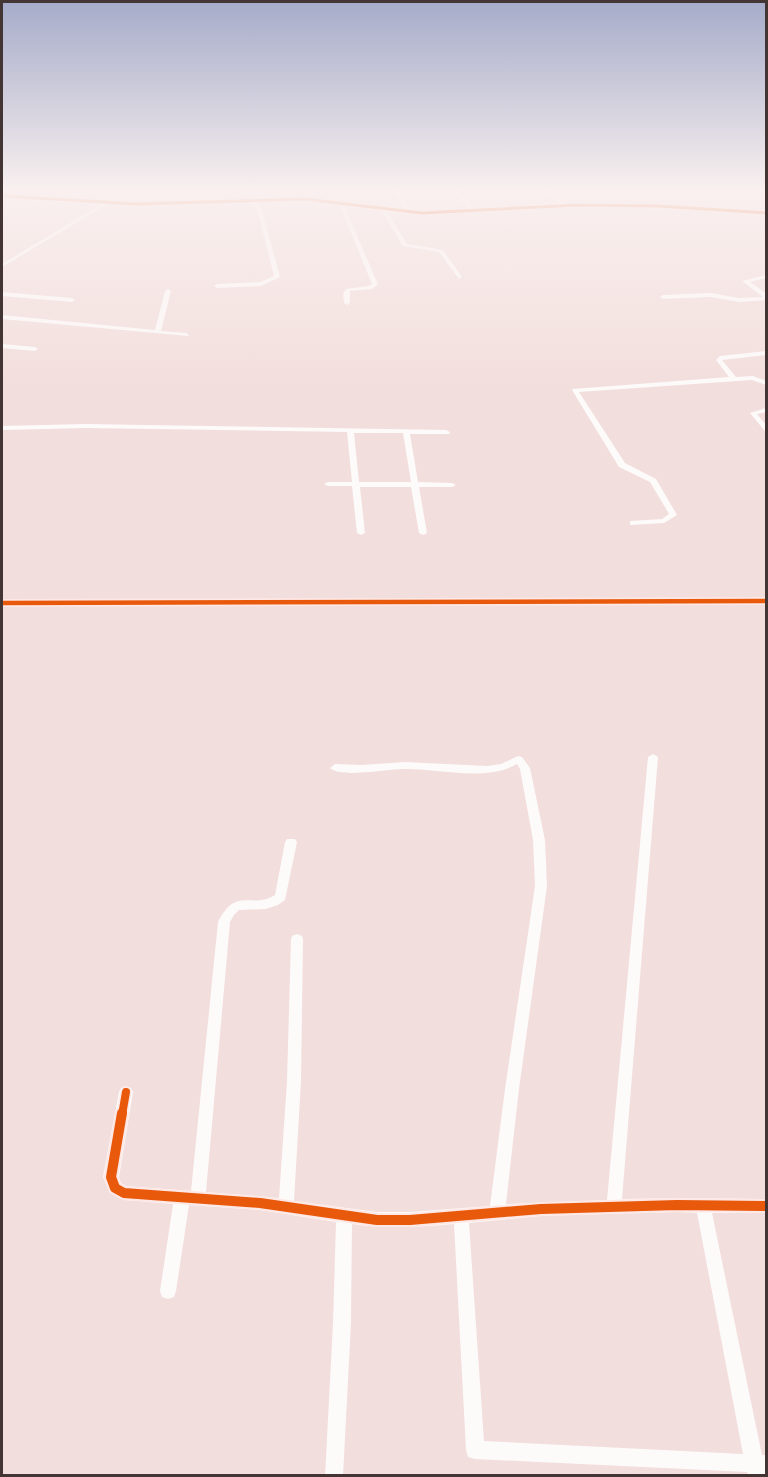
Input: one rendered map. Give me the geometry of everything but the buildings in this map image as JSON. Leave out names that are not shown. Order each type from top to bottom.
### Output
[{"type":"street","points":[[2,266],[17,257]]},
{"type":"street","points":[[217,286],[265,283],[277,277],[272,257]]},
{"type":"street","points":[[347,303],[348,290],[368,288],[375,284],[364,257]]},
{"type":"street","points":[[445,257],[459,277]]},
{"type":"street","points":[[663,297],[711,295],[739,300],[762,300],[766,298],[765,294],[745,281],[766,277]]},
{"type":"street","points":[[158,332],[168,291]]},
{"type":"street","points":[[2,294],[72,300]]},
{"type":"street","points":[[2,317],[186,335]]},
{"type":"street","points":[[2,346],[35,349]]},
{"type":"street","points":[[734,379],[720,358],[766,353]]},
{"type":"street","points":[[633,523],[668,520],[673,515],[653,481],[622,465],[575,390],[753,378],[766,383]]},
{"type":"street","points":[[766,410],[753,413],[766,429]]},
{"type":"street","points":[[2,428],[85,426],[446,432]]},
{"type":"street","points":[[350,431],[361,533]]},
{"type":"street","points":[[406,432],[423,533]]},
{"type":"street","points":[[328,484],[452,485]]},
{"type":"street","points":[[2,603],[766,601]]},
{"type":"street","points":[[614,1207],[653,757]]},
{"type":"street","points":[[335,768],[362,770],[405,765],[487,770],[504,767],[519,759],[525,768],[539,840],[541,886],[497,1212]]},
{"type":"street","points":[[168,1291],[190,1198],[225,922],[228,912],[233,907],[270,903],[281,897],[291,842]]},
{"type":"street","points":[[286,1207],[294,1081],[297,939]]},
{"type":"street","points":[[126,1092],[111,1178],[116,1188],[124,1193],[286,1207],[377,1220],[410,1220],[497,1212],[614,1207],[766,1206]]},
{"type":"street","points":[[461,1215],[475,1450],[759,1468],[703,1205]]},
{"type":"street","points":[[334,1476],[342,1323],[344,1216]]},
{"type":"cycle path","points":[[2,603],[766,601]]},
{"type":"cycle path","points":[[126,1092],[111,1177],[115,1188],[124,1193],[260,1203],[377,1220],[410,1220],[541,1209],[677,1205],[766,1206]]}]
